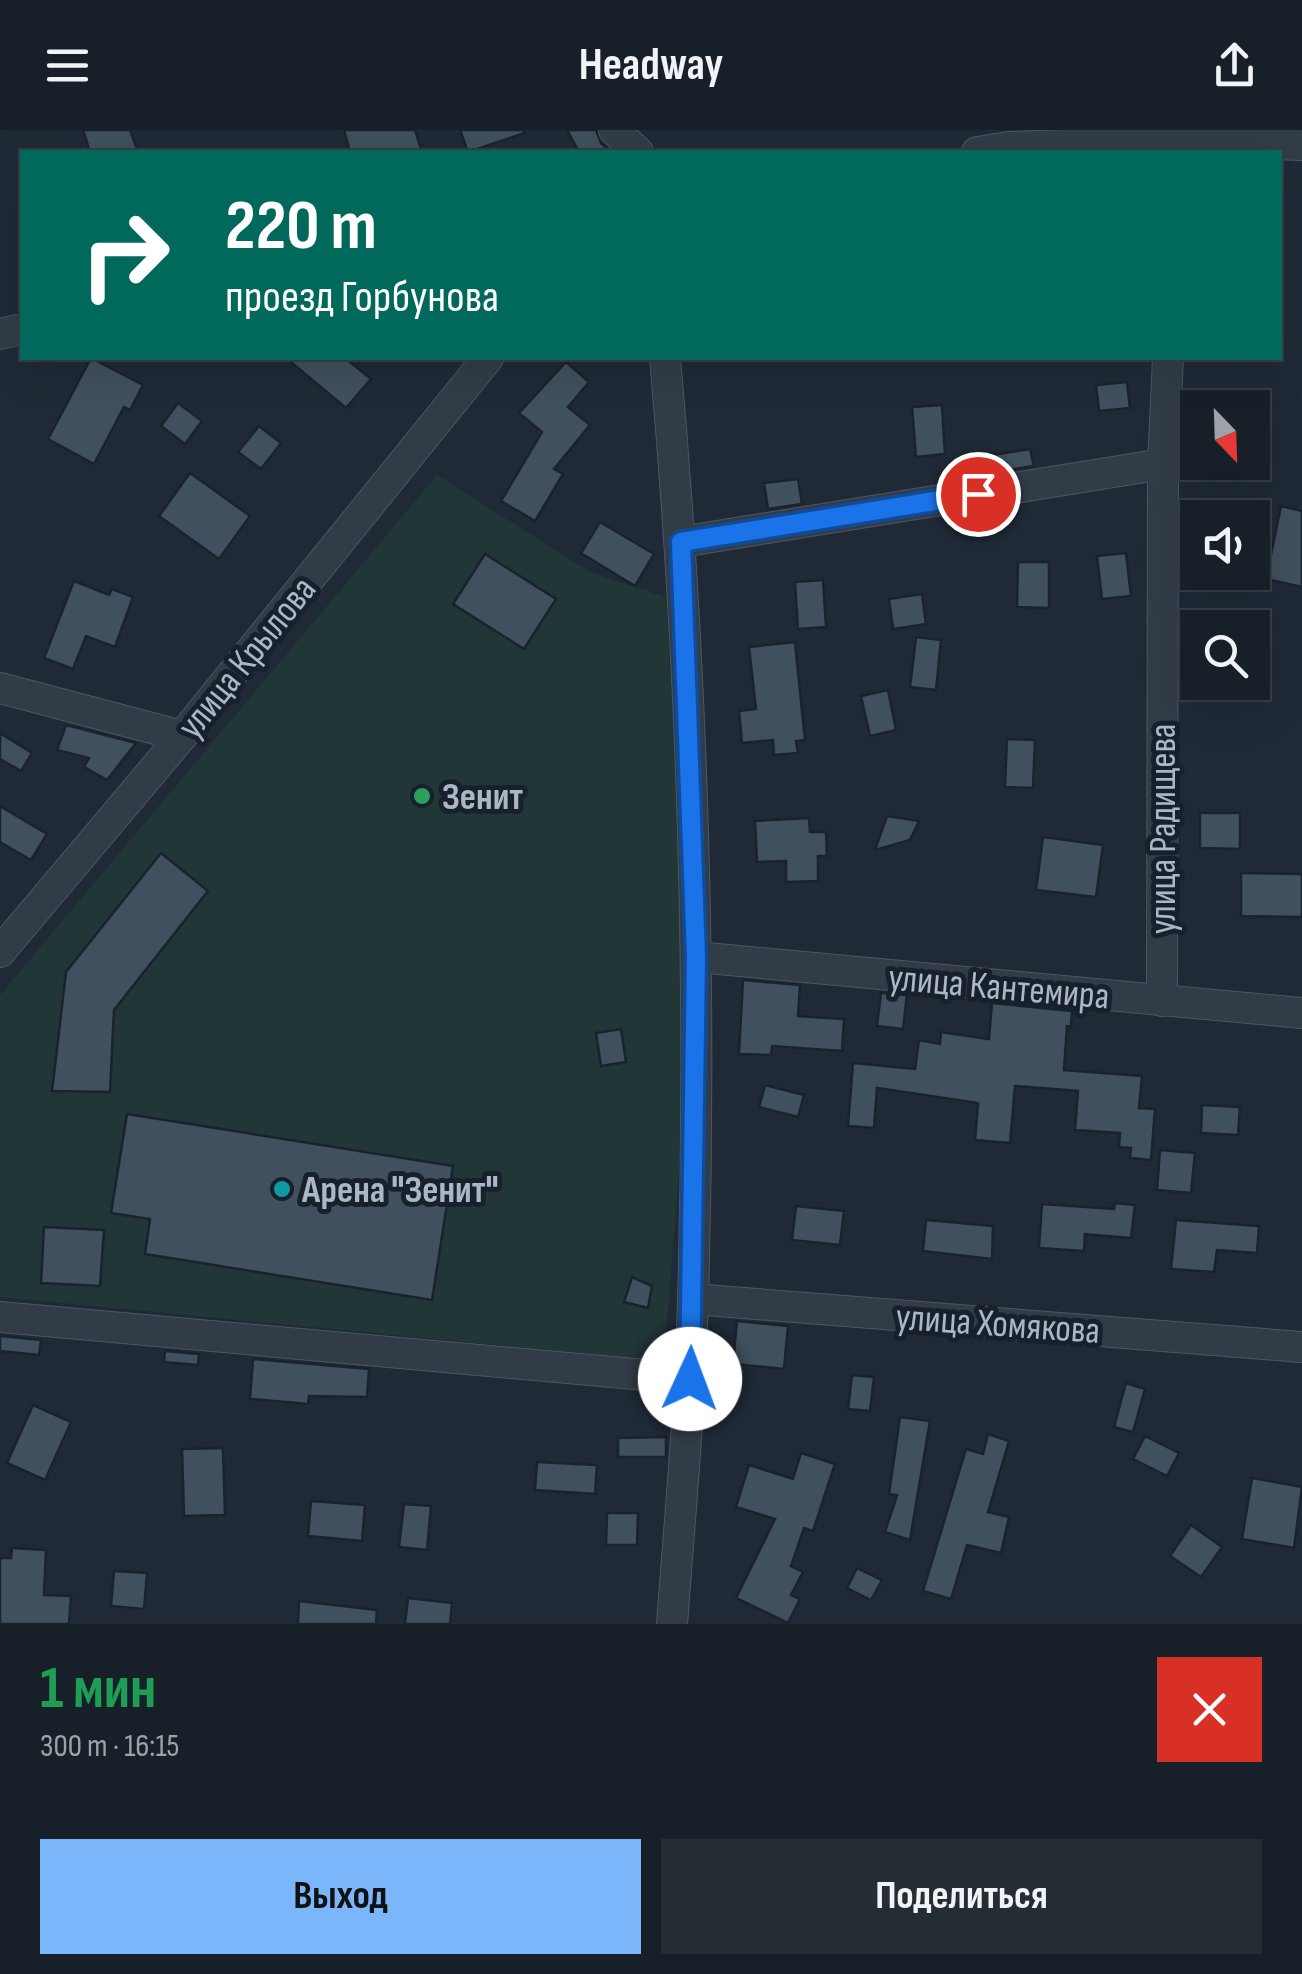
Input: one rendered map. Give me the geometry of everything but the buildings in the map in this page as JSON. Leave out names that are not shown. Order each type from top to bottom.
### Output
[{"type":"street","points":[[614,130],[636,150]]},
{"type":"street","points":[[982,150],[1009,138],[1180,147],[1302,145]]},
{"type":"street","name":"улица Крылова","points":[[0,952],[182,736],[486,360]]},
{"type":"street","points":[[665,360],[681,542],[696,957],[694,1299],[672,1624]]},
{"type":"street","name":"улица Радищева","points":[[1162,1001],[1162,464],[1168,360]]},
{"type":"street","points":[[681,542],[1162,464]]},
{"type":"street","points":[[0,688],[182,736]]},
{"type":"street","name":"улица Кантемира","points":[[696,957],[1302,1014]]},
{"type":"street","name":"улица Хомякова","points":[[694,1299],[1302,1347]]},
{"type":"street","points":[[0,1317],[690,1379]]},
{"type":"green space","name":"Зенит","points":[[437,475],[590,572],[666,597],[690,1033],[664,1361],[0,1297],[0,995]]},
{"type":"place","name":"Зенит","points":[[422,796]]},
{"type":"place","name":"Арена \"Зенит\"","points":[[282,1189]]},
{"type":"route","points":[[690,1379],[696,957],[681,542],[978,494]]}]
